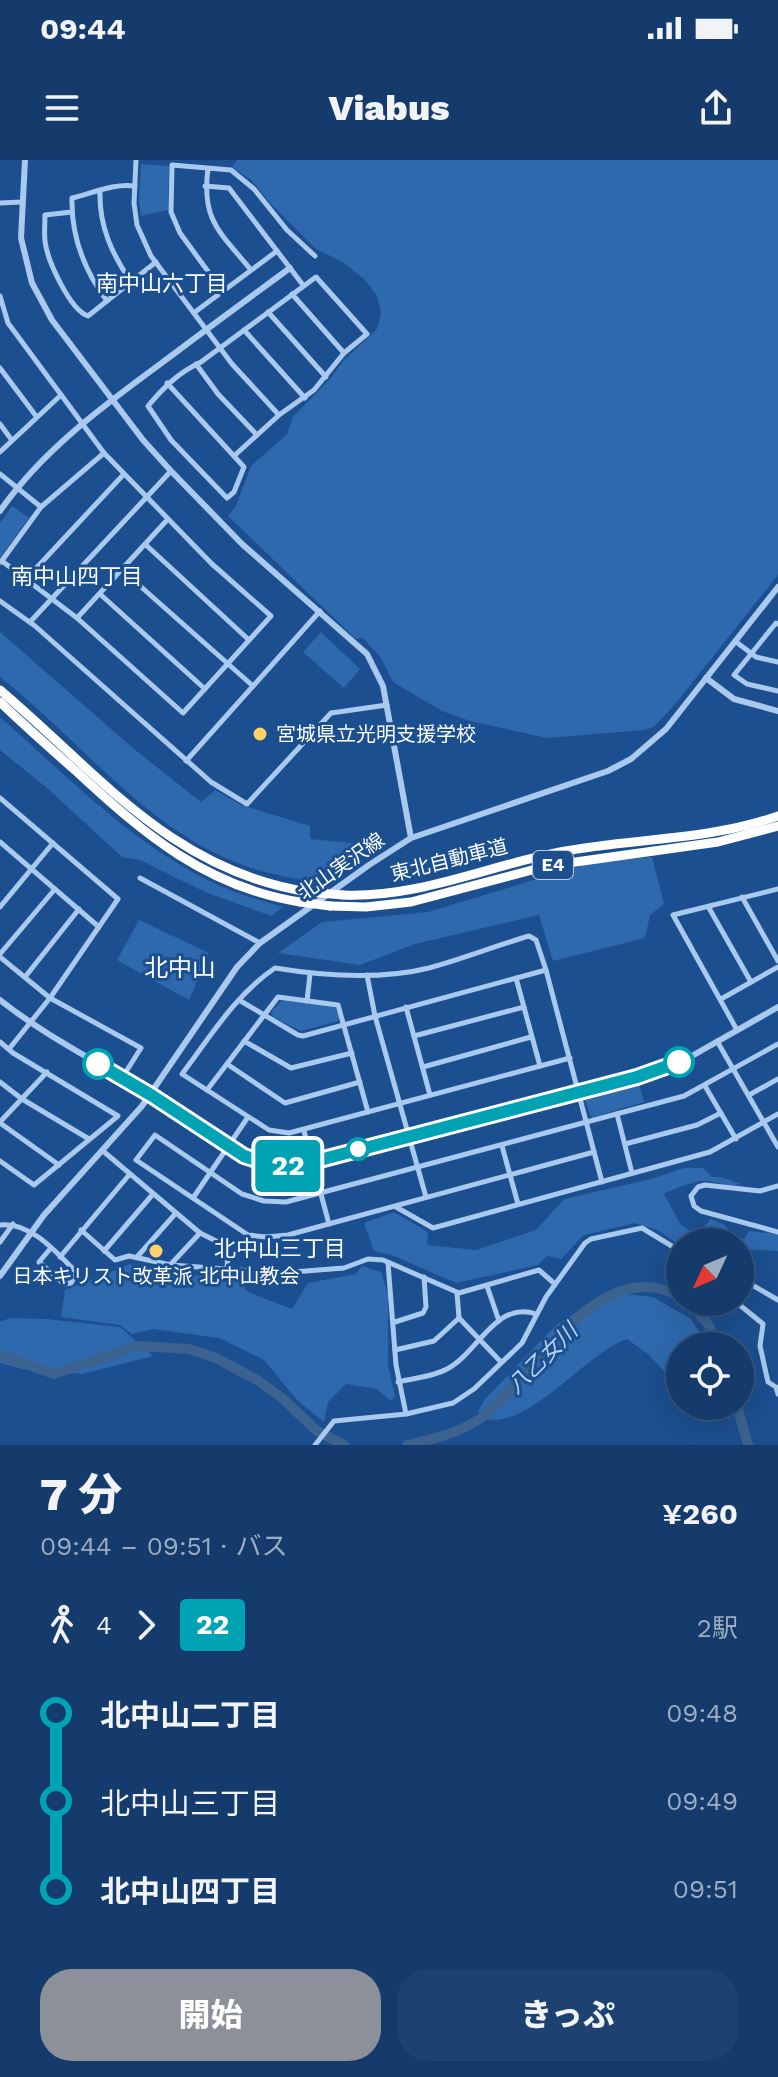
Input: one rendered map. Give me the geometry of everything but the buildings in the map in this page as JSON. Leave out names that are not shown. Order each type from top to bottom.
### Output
[{"type":"highway","name":"東北自動車道","points":[[0,690],[138,814],[177,843],[239,875],[276,887],[343,895],[381,895],[415,890],[560,852],[718,832],[778,816]]},
{"type":"highway","name":"東北自動車道","points":[[0,702],[124,816],[159,844],[223,880],[300,902],[366,907],[411,902],[547,866],[718,842],[778,826]]},
{"type":"street","points":[[25,160],[21,238],[32,283],[52,320],[143,440],[171,471],[242,544],[367,654],[377,670],[387,705],[411,838]]},
{"type":"street","points":[[136,160],[137,225],[156,262],[220,347],[279,415]]},
{"type":"street","points":[[223,292],[180,233],[171,212],[172,165],[231,170],[243,178],[287,230],[315,256]]},
{"type":"street","points":[[208,169],[205,186],[207,209],[213,223],[251,270]]},
{"type":"street","points":[[107,301],[90,278],[85,265],[74,231],[72,198],[120,184],[135,186]]},
{"type":"street","points":[[205,186],[229,188],[303,285]]},
{"type":"street","points":[[100,192],[100,207],[109,245],[131,282]]},
{"type":"street","points":[[0,203],[22,202]]},
{"type":"street","points":[[72,212],[45,215],[45,242],[53,269],[82,314],[88,316],[156,262]]},
{"type":"street","points":[[195,312],[277,251]]},
{"type":"street","points":[[0,511],[16,488],[113,398],[290,268]]},
{"type":"street","points":[[167,383],[244,467],[234,492],[227,498],[171,440],[148,406],[167,383],[182,371],[316,277],[367,334],[344,353],[305,398],[279,415],[234,456]]},
{"type":"street","points":[[292,294],[344,353]]},
{"type":"street","points":[[0,296],[8,323],[104,453],[212,564],[271,616],[183,713],[77,618],[27,578],[1,562],[41,507],[104,453]]},
{"type":"street","points":[[268,312],[326,377]]},
{"type":"street","points":[[244,330],[305,398]]},
{"type":"street","points":[[196,364],[218,394],[256,434]]},
{"type":"street","points":[[0,368],[36,416]]},
{"type":"street","points":[[0,452],[61,395]]},
{"type":"street","points":[[0,424],[11,439]]},
{"type":"street","points":[[30,622],[171,471]]},
{"type":"street","points":[[0,474],[41,507]]},
{"type":"street","points":[[27,578],[124,474]]},
{"type":"street","points":[[77,618],[168,519]]},
{"type":"street","points":[[146,545],[249,640]]},
{"type":"street","points":[[122,570],[253,686]]},
{"type":"street","name":"北山実沢線","points":[[0,1276],[31,1232],[151,1095],[237,967],[260,943],[411,838],[620,765],[666,729],[778,587]]},
{"type":"street","points":[[100,594],[205,689]]},
{"type":"street","points":[[770,597],[778,602]]},
{"type":"street","points":[[0,601],[30,622],[211,782],[247,804],[331,713],[387,705]]},
{"type":"street","points":[[186,761],[320,611]]},
{"type":"street","points":[[778,624],[734,675],[747,684],[778,691]]},
{"type":"street","points":[[735,641],[751,654],[778,662]]},
{"type":"street","points":[[706,678],[734,699],[777,708]]},
{"type":"street","points":[[0,798],[118,899],[50,998],[9,1049]]},
{"type":"street","points":[[0,907],[53,843]]},
{"type":"street","points":[[1,846],[99,927]]},
{"type":"street","points":[[140,878],[260,943]]},
{"type":"street","points":[[55,889],[0,956],[50,998],[141,1048],[122,1078]]},
{"type":"street","points":[[737,1030],[673,915],[778,889]]},
{"type":"street","points":[[742,897],[778,961]]},
{"type":"street","points":[[709,908],[751,982]]},
{"type":"street","points":[[25,978],[79,909]]},
{"type":"street","points":[[570,1058],[304,1131],[277,1133],[182,1074],[239,1000],[257,980],[275,968],[310,974],[367,975],[426,969],[529,936],[536,940],[546,970],[570,1058],[578,1090],[587,1122],[602,1182]]},
{"type":"street","points":[[721,999],[778,967]]},
{"type":"street","points":[[239,1000],[298,1035],[546,970]]},
{"type":"street","points":[[307,1001],[310,974]]},
{"type":"street","points":[[367,975],[375,1016],[426,1197]]},
{"type":"street","points":[[516,978],[540,1066]]},
{"type":"street","points":[[207,1090],[278,997],[338,1005],[368,1112]]},
{"type":"street","points":[[0,1000],[29,1023],[151,1095],[244,1156],[272,1165],[287,1166],[312,1162],[665,1068],[778,1007]]},
{"type":"street","points":[[406,1007],[430,1095]]},
{"type":"street","points":[[414,1036],[524,1007]]},
{"type":"street","points":[[423,1067],[531,1037]]},
{"type":"street","points":[[244,1041],[291,1068],[352,1053]]},
{"type":"street","points":[[717,1041],[778,1147]]},
{"type":"street","points":[[0,1042],[118,1116],[34,1185],[0,1161]]},
{"type":"street","points":[[594,1152],[288,1235],[266,1237],[248,1235],[136,1160],[155,1135],[242,1194],[264,1201],[286,1202],[684,1096],[778,1044]]},
{"type":"street","points":[[227,1064],[285,1103],[360,1082]]},
{"type":"street","points":[[47,1072],[0,1123],[59,1165]]},
{"type":"street","points":[[749,1095],[778,1079]]},
{"type":"street","points":[[0,1082],[22,1099],[89,1139]]},
{"type":"street","points":[[705,1086],[736,1139]]},
{"type":"street","points":[[625,1144],[697,1125],[721,1113]]},
{"type":"street","points":[[617,1114],[632,1173]]},
{"type":"street","points":[[395,1206],[433,1228],[710,1152],[778,1114]]},
{"type":"street","points":[[193,1198],[248,1117]]},
{"type":"street","points":[[304,1131],[329,1224]]},
{"type":"street","points":[[502,1146],[518,1204]]},
{"type":"street","points":[[103,1151],[200,1233],[228,1247],[227,1270]]},
{"type":"street","points":[[60,1257],[129,1175]]},
{"type":"street","points":[[778,1186],[760,1191],[705,1185],[698,1187],[691,1196],[694,1206],[701,1211],[778,1232]]},
{"type":"street","points":[[104,1251],[153,1194]]},
{"type":"street","points":[[137,1257],[176,1212]]},
{"type":"street","points":[[0,1242],[13,1224]]},
{"type":"street","points":[[0,1225],[24,1226],[60,1257],[77,1273],[71,1283],[64,1284],[39,1262],[50,1249]]},
{"type":"street","points":[[315,1445],[331,1424],[342,1419],[406,1414],[453,1403],[474,1389],[522,1343],[555,1284],[580,1248],[591,1239],[642,1228],[666,1243]]},
{"type":"street","points":[[81,1230],[115,1260],[129,1256],[171,1265],[280,1273],[344,1268],[368,1259],[383,1260],[457,1293],[539,1270],[555,1284]]},
{"type":"street","points":[[171,1265],[200,1233]]},
{"type":"street","points":[[388,1263],[398,1382],[406,1414]]},
{"type":"street","points":[[394,1322],[423,1313],[426,1307],[424,1276]]},
{"type":"street","points":[[487,1286],[499,1321]]},
{"type":"street","points":[[754,1286],[778,1300]]},
{"type":"street","points":[[457,1293],[459,1318],[501,1362]]},
{"type":"street","points":[[398,1382],[447,1369],[509,1313],[522,1309],[536,1314]]},
{"type":"street","points":[[753,1316],[763,1324],[760,1346],[768,1382],[776,1387],[778,1394]]},
{"type":"street","points":[[395,1350],[434,1341],[459,1318]]},
{"type":"shaded area","points":[[237,160],[778,160],[778,575],[654,727],[547,738],[470,721],[442,711],[393,682],[381,658],[363,638],[356,639],[228,516],[236,506],[251,466],[287,434],[293,417],[344,360],[377,329],[381,313],[377,296],[366,281],[343,262],[316,249],[250,179],[232,167]]},
{"type":"shaded area","points":[[141,164],[169,166],[168,210],[141,216]]},
{"type":"shaded area","points":[[12,506],[29,518],[0,558],[0,523]]},
{"type":"shaded area","points":[[0,632],[134,749],[201,802],[215,790],[241,805],[310,826],[310,839],[362,844],[368,852],[322,884],[255,869],[183,835],[151,812],[0,677]]},
{"type":"shaded area","points":[[321,632],[360,669],[344,688],[303,652]]},
{"type":"shaded area","points":[[0,717],[106,812],[164,855],[225,888],[283,907],[271,916],[205,892],[140,860],[122,857],[47,788],[0,750]]},
{"type":"shaded area","points":[[652,857],[664,904],[650,915],[645,938],[553,961],[539,915],[415,944],[360,965],[278,953],[322,922],[428,912],[590,863]]},
{"type":"shaded area","points":[[139,920],[209,953],[189,1000],[117,960]]},
{"type":"shaded area","points":[[282,1000],[334,1006],[340,1018],[301,1031],[273,1017],[271,1012]]},
{"type":"shaded area","points":[[638,1080],[644,1102],[593,1117],[590,1115],[585,1093]]},
{"type":"shaded area","points":[[684,1168],[703,1168],[712,1177],[741,1184],[699,1181],[664,1194],[686,1228],[666,1228],[666,1236],[635,1223],[584,1235],[561,1259],[547,1256],[538,1265],[456,1283],[394,1256],[374,1251],[364,1223],[394,1212],[428,1232],[427,1245],[476,1250],[536,1230],[564,1199]]},
{"type":"shaded area","points":[[711,1219],[727,1228],[703,1228]]},
{"type":"shaded area","points":[[754,1232],[778,1234],[778,1251],[754,1250]]},
{"type":"shaded area","points":[[130,1264],[175,1274],[241,1278],[246,1291],[292,1309],[308,1283],[356,1274],[362,1266],[381,1272],[388,1295],[388,1365],[395,1397],[391,1401],[377,1389],[346,1384],[328,1402],[324,1422],[298,1401],[264,1360],[219,1338],[153,1329],[132,1334],[120,1325],[61,1317],[65,1290]]},
{"type":"shaded area","points":[[608,1292],[653,1297],[666,1305],[666,1316],[686,1316],[699,1332],[666,1332],[666,1373],[648,1354],[627,1339],[593,1359],[518,1414],[499,1419],[482,1418],[478,1411],[485,1399],[556,1325]]},
{"type":"shaded area","points":[[10,1318],[120,1327],[153,1356],[82,1374],[22,1369],[0,1363],[0,1322]]},
{"type":"waterway","name":"八乙女川","points":[[407,1445],[448,1434],[478,1420],[504,1397],[562,1332],[607,1297],[631,1288],[666,1291]]},
{"type":"waterway","name":"八乙女川","points":[[701,1316],[712,1332]]},
{"type":"waterway","name":"八乙女川","points":[[0,1355],[54,1374],[138,1346],[189,1349],[216,1358],[257,1380],[281,1397],[317,1431],[344,1445]]},
{"type":"waterway","name":"八乙女川","points":[[741,1420],[748,1445]]},
{"type":"bus line","name":"22","points":[[98,1064],[244,1156],[258,1162],[287,1166],[637,1077],[679,1062]]},
{"type":"place","name":"宮城県立光明支援学校","points":[[260,734]]},
{"type":"place","name":"日本キリスト改革派 北中山教会","points":[[156,1251]]},
{"type":"district","name":"南中山六丁目","points":[[162,283]]},
{"type":"district","name":"南中山四丁目","points":[[77,576]]},
{"type":"district","name":"北中山","points":[[180,968]]},
{"type":"district","name":"北中山三丁目","points":[[280,1248]]}]
